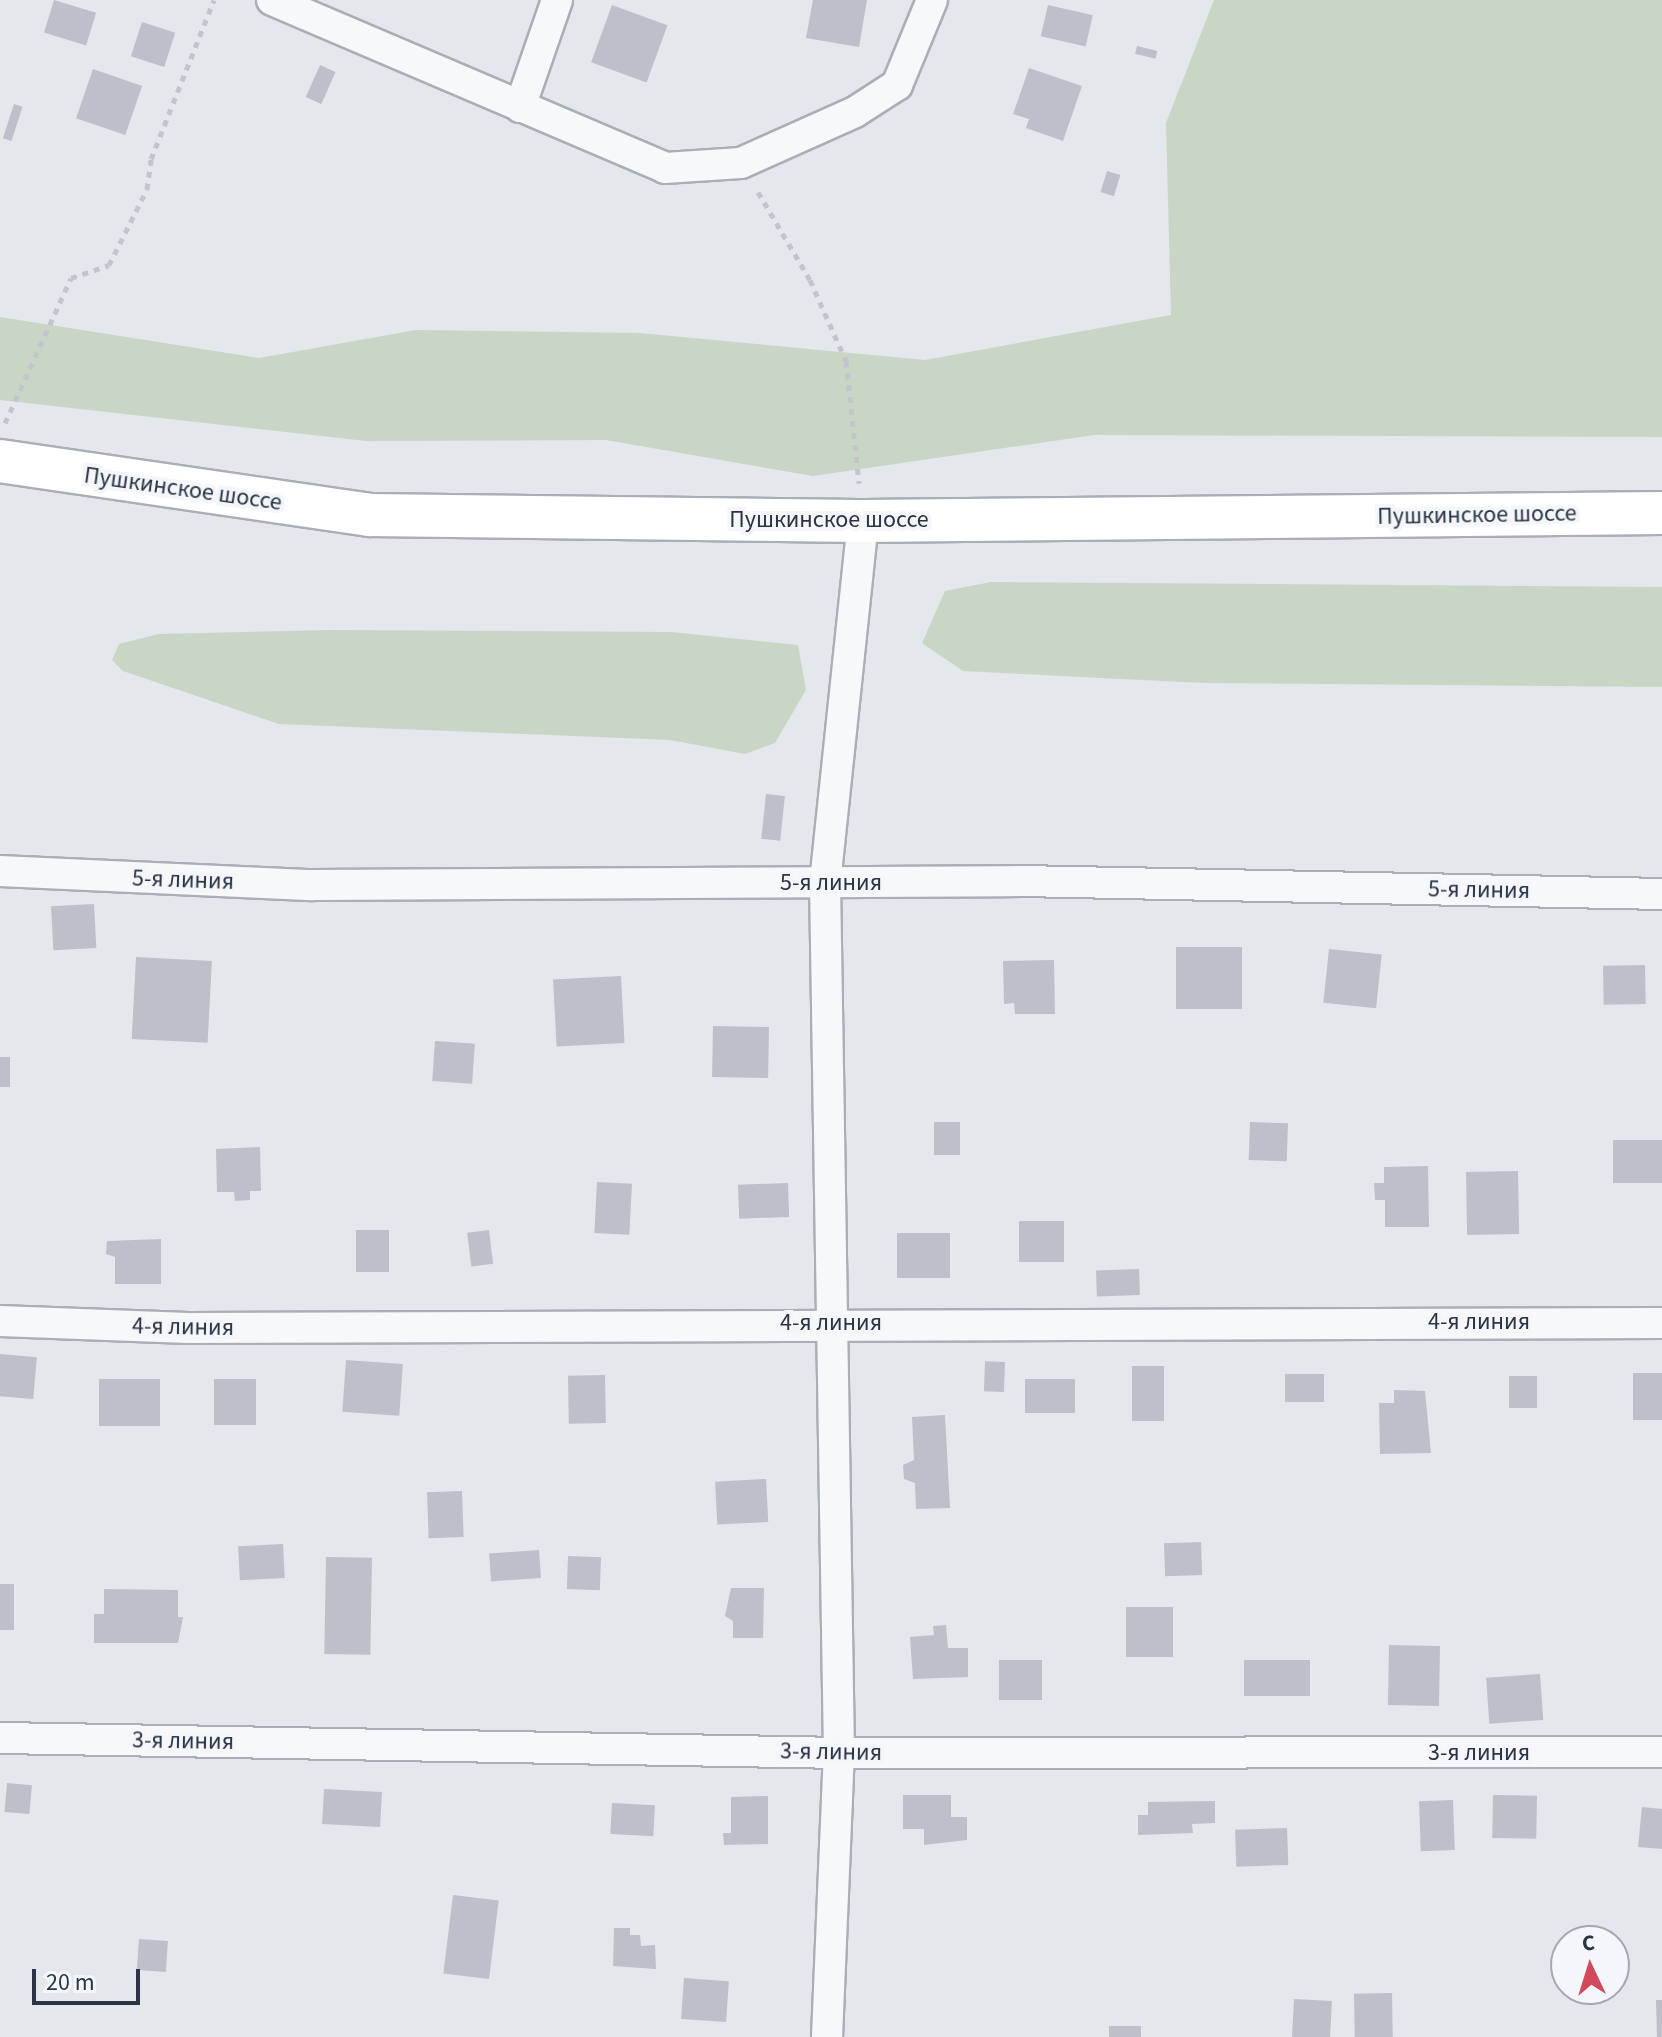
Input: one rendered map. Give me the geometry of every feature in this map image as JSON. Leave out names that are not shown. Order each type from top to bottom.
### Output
[{"type":"main road","name":"Пушкинское шоссе","points":[[2,444],[369,515],[863,521],[1662,513]]},
{"type":"street","points":[[272,0],[665,168],[741,163],[855,112],[897,85],[932,0]]},
{"type":"street","points":[[520,107],[557,0]]},
{"type":"street","points":[[827,2037],[839,1753],[835,1323],[825,883],[863,521]]},
{"type":"street","name":"5-я линия","points":[[0,871],[313,885],[825,883],[1662,894]]},
{"type":"street","name":"4-я линия","points":[[0,1321],[188,1328],[835,1323],[1662,1323]]},
{"type":"street","name":"3-я линия","points":[[0,1738],[839,1753],[1662,1752]]},
{"type":"path","points":[[2,444],[9,404],[42,349],[71,278],[109,265],[147,189],[151,159],[214,0]]},
{"type":"path","points":[[741,163],[810,280],[846,361],[863,521]]},
{"type":"green space","points":[[1214,0],[1662,0],[1662,437],[1094,435],[813,476],[606,440],[366,441],[0,400],[0,317],[259,358],[416,330],[640,333],[925,360],[1171,315],[1166,123]]},
{"type":"green space","points":[[991,582],[1662,587],[1662,687],[1204,683],[963,671],[922,643],[945,591]]},
{"type":"green space","points":[[329,630],[671,632],[798,645],[806,690],[775,743],[745,754],[670,740],[279,724],[123,671],[112,660],[119,644],[159,634]]},
{"type":"building","points":[[54,0],[96,13],[86,45],[44,33]]},
{"type":"building","points":[[813,0],[867,0],[859,47],[806,38]]},
{"type":"building","points":[[612,5],[667,25],[647,83],[591,62]]},
{"type":"building","points":[[1048,5],[1093,15],[1086,47],[1041,36]]},
{"type":"building","points":[[142,22],[175,33],[164,67],[131,56]]},
{"type":"building","points":[[1137,46],[1157,51],[1155,59],[1135,54]]},
{"type":"building","points":[[320,65],[336,72],[321,104],[306,97]]},
{"type":"building","points":[[1029,68],[1082,86],[1063,141],[1026,128],[1029,119],[1013,114]]},
{"type":"building","points":[[93,69],[142,86],[125,135],[76,118]]},
{"type":"building","points":[[14,104],[23,107],[11,141],[3,138]]},
{"type":"building","points":[[1107,171],[1120,175],[1114,196],[1101,192]]},
{"type":"building","points":[[766,794],[785,796],[780,841],[761,839]]},
{"type":"building","points":[[94,904],[96,948],[53,950],[51,906]]},
{"type":"building","points":[[1176,947],[1242,947],[1242,1009],[1176,1009]]},
{"type":"building","points":[[1329,949],[1382,955],[1376,1008],[1323,1003]]},
{"type":"building","points":[[136,957],[212,961],[208,1043],[132,1039]]},
{"type":"building","points":[[1054,960],[1055,1014],[1015,1014],[1014,1003],[1004,1004],[1003,961]]},
{"type":"building","points":[[1645,965],[1646,1004],[1604,1005],[1603,966]]},
{"type":"building","points":[[621,976],[625,1043],[557,1046],[553,980]]},
{"type":"building","points":[[713,1026],[769,1027],[768,1078],[712,1077]]},
{"type":"building","points":[[435,1041],[475,1044],[472,1084],[432,1081]]},
{"type":"building","points":[[0,1057],[10,1057],[10,1087],[0,1087]]},
{"type":"building","points":[[934,1122],[960,1122],[960,1155],[934,1155]]},
{"type":"building","points":[[1250,1122],[1288,1123],[1287,1161],[1249,1160]]},
{"type":"building","points":[[1613,1140],[1662,1140],[1662,1183],[1613,1183]]},
{"type":"building","points":[[260,1147],[261,1191],[250,1191],[250,1200],[235,1201],[234,1192],[217,1192],[216,1149]]},
{"type":"building","points":[[1428,1166],[1429,1227],[1385,1227],[1385,1200],[1375,1200],[1374,1183],[1384,1183],[1384,1167]]},
{"type":"building","points":[[1518,1171],[1519,1234],[1467,1235],[1466,1172]]},
{"type":"building","points":[[597,1182],[632,1184],[629,1235],[594,1233]]},
{"type":"building","points":[[788,1183],[789,1217],[739,1219],[738,1185]]},
{"type":"building","points":[[1019,1221],[1064,1221],[1064,1262],[1019,1262]]},
{"type":"building","points":[[356,1230],[389,1230],[389,1272],[356,1272]]},
{"type":"building","points":[[489,1230],[493,1264],[471,1266],[467,1233]]},
{"type":"building","points":[[897,1233],[950,1233],[950,1278],[897,1278]]},
{"type":"building","points":[[161,1239],[161,1284],[115,1284],[115,1257],[106,1254],[107,1241]]},
{"type":"building","points":[[1139,1269],[1140,1295],[1097,1296],[1096,1271]]},
{"type":"building","points":[[0,1354],[37,1357],[33,1399],[0,1396]]},
{"type":"building","points":[[346,1360],[403,1364],[399,1416],[342,1412]]},
{"type":"building","points":[[985,1361],[1005,1362],[1004,1392],[984,1391]]},
{"type":"building","points":[[1132,1366],[1164,1366],[1164,1421],[1132,1421]]},
{"type":"building","points":[[1633,1373],[1662,1373],[1662,1420],[1633,1420]]},
{"type":"building","points":[[1285,1374],[1324,1374],[1324,1402],[1285,1402]]},
{"type":"building","points":[[605,1375],[606,1423],[569,1424],[568,1376]]},
{"type":"building","points":[[1509,1376],[1537,1376],[1537,1408],[1509,1408]]},
{"type":"building","points":[[99,1379],[160,1379],[160,1426],[99,1426]]},
{"type":"building","points":[[214,1379],[256,1379],[256,1425],[214,1425]]},
{"type":"building","points":[[1025,1379],[1075,1379],[1075,1413],[1025,1413]]},
{"type":"building","points":[[1394,1390],[1425,1391],[1431,1453],[1380,1454],[1379,1403],[1394,1403]]},
{"type":"building","points":[[945,1415],[950,1508],[916,1509],[915,1483],[904,1479],[903,1465],[914,1460],[912,1417]]},
{"type":"building","points":[[766,1479],[768,1522],[717,1525],[715,1482]]},
{"type":"building","points":[[462,1491],[464,1537],[429,1538],[427,1492]]},
{"type":"building","points":[[1201,1542],[1202,1575],[1165,1576],[1164,1543]]},
{"type":"building","points":[[283,1544],[285,1578],[240,1580],[238,1546]]},
{"type":"building","points":[[539,1550],[541,1578],[491,1581],[489,1553]]},
{"type":"building","points":[[568,1556],[601,1557],[600,1590],[567,1589]]},
{"type":"building","points":[[326,1557],[372,1558],[370,1655],[324,1654]]},
{"type":"building","points":[[0,1584],[14,1584],[14,1630],[0,1630]]},
{"type":"building","points":[[731,1588],[764,1588],[763,1638],[733,1638],[733,1621],[725,1616]]},
{"type":"building","points":[[104,1589],[178,1590],[178,1617],[183,1617],[178,1643],[94,1643],[94,1614],[104,1614]]},
{"type":"building","points":[[1126,1607],[1173,1607],[1173,1657],[1126,1657]]},
{"type":"building","points":[[946,1625],[948,1648],[968,1648],[968,1677],[913,1679],[910,1637],[934,1635],[933,1626]]},
{"type":"building","points":[[1389,1645],[1440,1646],[1439,1706],[1388,1705]]},
{"type":"building","points":[[999,1660],[1042,1660],[1042,1700],[999,1700]]},
{"type":"building","points":[[1244,1660],[1310,1660],[1310,1696],[1244,1696]]},
{"type":"building","points":[[1540,1674],[1543,1720],[1489,1724],[1486,1678]]},
{"type":"building","points":[[7,1783],[32,1785],[29,1814],[4,1812]]},
{"type":"building","points":[[324,1789],[382,1792],[380,1827],[322,1824]]},
{"type":"building","points":[[903,1795],[951,1795],[951,1817],[967,1817],[967,1840],[924,1845],[924,1829],[903,1829]]},
{"type":"building","points":[[1493,1795],[1537,1796],[1536,1839],[1492,1838]]},
{"type":"building","points":[[768,1796],[768,1844],[724,1845],[723,1833],[731,1833],[731,1797]]},
{"type":"building","points":[[1453,1800],[1455,1850],[1421,1851],[1419,1801]]},
{"type":"building","points":[[1215,1801],[1215,1823],[1192,1824],[1193,1833],[1138,1835],[1138,1815],[1148,1815],[1148,1802]]},
{"type":"building","points":[[612,1803],[655,1805],[653,1836],[610,1834]]},
{"type":"building","points":[[1642,1807],[1662,1809],[1662,1849],[1638,1847]]},
{"type":"building","points":[[1287,1828],[1288,1865],[1236,1867],[1235,1830]]},
{"type":"building","points":[[453,1895],[499,1901],[489,1979],[443,1973]]},
{"type":"building","points":[[614,1928],[630,1928],[630,1935],[640,1935],[641,1946],[655,1945],[656,1969],[613,1966]]},
{"type":"building","points":[[139,1939],[168,1941],[166,1972],[137,1970]]},
{"type":"building","points":[[684,1978],[729,1981],[726,2022],[681,2019]]},
{"type":"building","points":[[1392,1993],[1393,2037],[1355,2037],[1354,1994]]},
{"type":"building","points":[[1294,1999],[1332,2001],[1330,2037],[1292,2037]]},
{"type":"building","points":[[1656,2000],[1662,2000],[1662,2037],[1657,2037]]},
{"type":"building","points":[[1109,2026],[1141,2026],[1141,2037],[1109,2037]]}]
